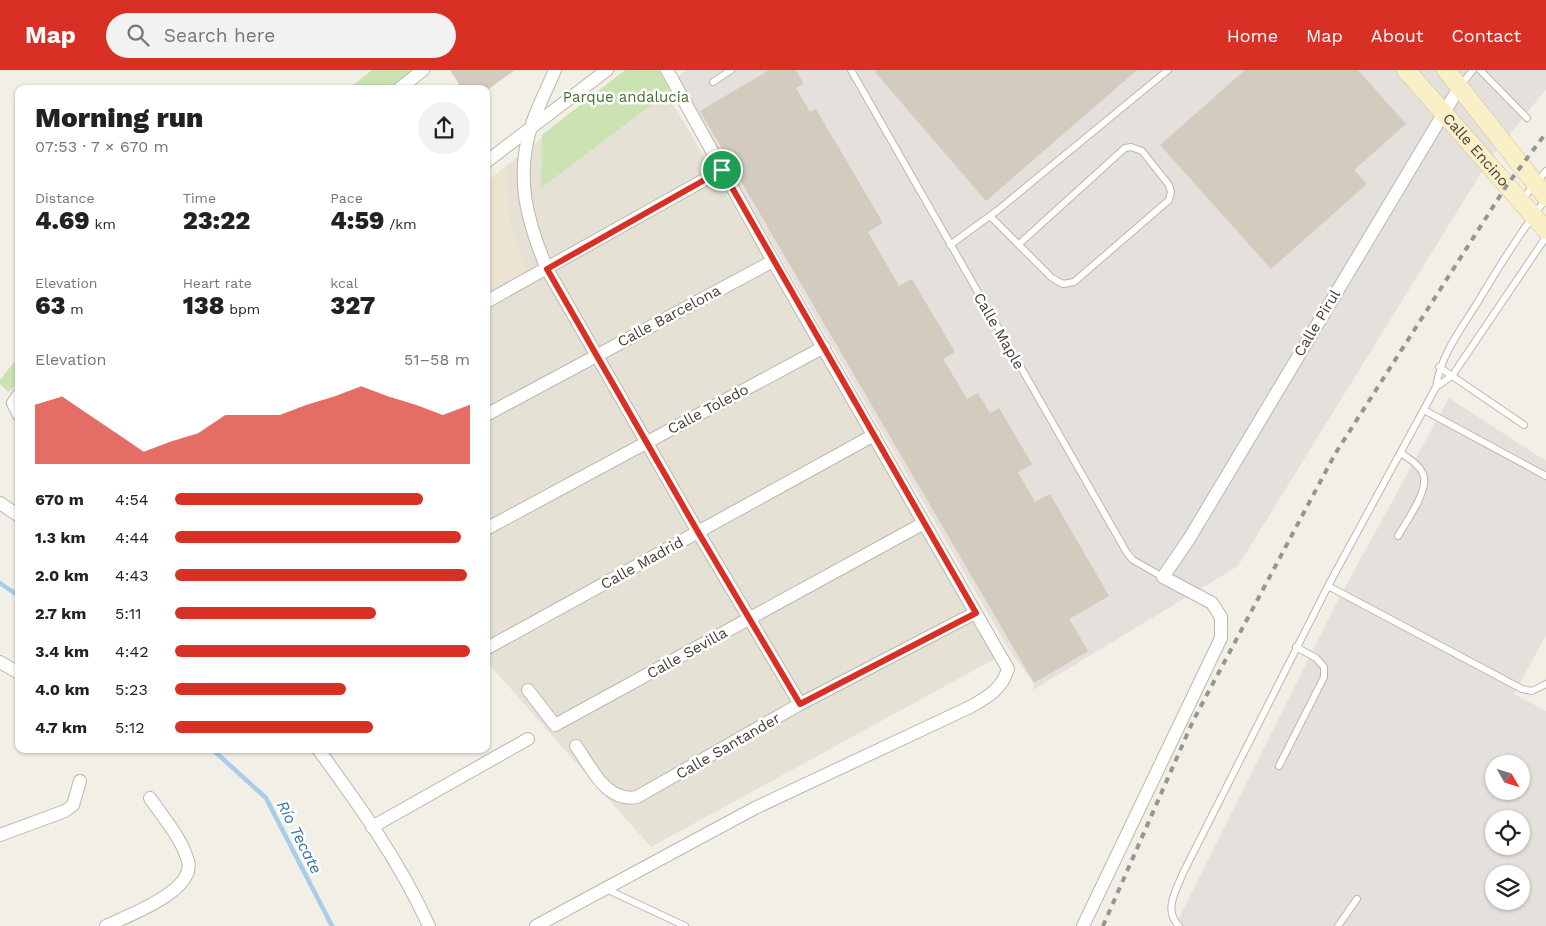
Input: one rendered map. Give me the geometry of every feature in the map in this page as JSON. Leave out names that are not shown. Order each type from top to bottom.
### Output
[{"type":"street","points":[[404,85],[423,70]]},
{"type":"street","points":[[554,70],[531,127],[524,161],[526,213],[533,236],[547,269],[698,532],[800,704]]},
{"type":"street","points":[[490,159],[607,70]]},
{"type":"street","points":[[536,926],[755,808],[906,738],[988,697],[1004,681],[1008,669],[773,261],[668,70]]},
{"type":"street","name":"Calle Encino","points":[[1406,70],[1546,230]]},
{"type":"street","name":"Calle Encino","points":[[1446,70],[1543,187]]},
{"type":"street","name":"Calle Pirul","points":[[1164,577],[1189,539],[1443,111],[1460,86]]},
{"type":"street","points":[[490,300],[722,170]]},
{"type":"street","name":"Calle Barcelona","points":[[490,413],[773,261]]},
{"type":"street","name":"Calle Toledo","points":[[490,527],[646,441],[824,347]]},
{"type":"street","name":"Calle Madrid","points":[[490,647],[874,435]]},
{"type":"street","points":[[0,503],[15,513]]},
{"type":"street","name":"Calle Sevilla","points":[[528,690],[555,725],[924,523]]},
{"type":"street","points":[[1083,926],[1221,638],[1221,617],[1212,603],[1164,577]]},
{"type":"street","name":"Calle Santander","points":[[576,746],[609,791],[625,798],[637,797],[800,704],[976,613]]},
{"type":"street","points":[[0,662],[15,671]]},
{"type":"street","points":[[372,827],[528,739]]},
{"type":"street","points":[[321,753],[352,793],[402,874],[428,926]]},
{"type":"street","points":[[0,834],[65,811],[73,805],[80,781]]},
{"type":"street","points":[[106,926],[162,899],[182,883],[188,872],[188,862],[182,848],[150,798]]},
{"type":"lane","points":[[713,82],[732,70]]},
{"type":"lane","name":"Calle Maple","points":[[851,70],[1127,553],[1134,560],[1164,577]]},
{"type":"lane","points":[[950,245],[990,216],[1168,70]]},
{"type":"lane","name":"Calle Pirul","points":[[1460,86],[1473,70]]},
{"type":"lane","points":[[1480,70],[1527,118]]},
{"type":"lane","points":[[990,216],[1052,278],[1063,284],[1074,282],[1169,200],[1172,192],[1169,185],[1142,151],[1132,147],[1125,148],[1019,244]]},
{"type":"lane","points":[[1520,202],[1543,187]]},
{"type":"lane","points":[[1179,926],[1171,916],[1170,909],[1183,873],[1296,647],[1436,387],[1439,367],[1506,255],[1532,216],[1543,187]]},
{"type":"lane","points":[[1436,387],[1452,376],[1546,237]]},
{"type":"lane","points":[[1439,367],[1524,425]]},
{"type":"lane","points":[[1424,410],[1546,476]]},
{"type":"lane","points":[[1398,536],[1425,486],[1424,474],[1418,465],[1400,453]]},
{"type":"lane","points":[[1328,586],[1522,689],[1532,691],[1546,684]]},
{"type":"lane","points":[[1278,766],[1324,677],[1324,667],[1316,658],[1296,647]]},
{"type":"lane","points":[[605,889],[685,926]]},
{"type":"lane","points":[[1338,926],[1356,899]]},
{"type":"shaded area","points":[[628,70],[653,70],[1000,656],[651,847],[490,666],[490,179]]},
{"type":"shaded area","points":[[687,70],[1546,70],[1546,89],[1489,160],[1238,566],[1033,690],[1034,683],[1010,651],[676,78]]},
{"type":"shaded area","points":[[506,166],[510,225],[527,270],[490,290],[490,179]]},
{"type":"shaded area","points":[[1449,398],[1546,461],[1546,635],[1514,694],[1546,711],[1546,926],[1175,926],[1339,598]]},
{"type":"green space","points":[[372,70],[415,70],[396,85],[353,85]]},
{"type":"green space","name":"Parque andalucia","points":[[625,70],[659,70],[670,91],[541,188],[542,135]]},
{"type":"green space","points":[[15,361],[15,386],[8,392],[0,384],[0,380]]},
{"type":"building","points":[[450,70],[515,70],[490,88],[490,85],[459,85]]},
{"type":"building","points":[[769,70],[796,70],[804,84],[796,88],[810,112],[816,109],[883,223],[868,232],[899,286],[912,279],[955,352],[943,359],[967,399],[978,393],[990,413],[999,408],[1032,464],[1018,472],[1035,502],[1050,494],[1109,596],[1069,619],[1088,651],[1034,683],[700,111]]},
{"type":"building","points":[[877,70],[1137,70],[986,201],[875,72]]},
{"type":"building","points":[[1245,70],[1358,70],[1406,124],[1354,170],[1367,184],[1271,269],[1160,145]]},
{"type":"waterway","name":"Río Tecate","points":[[0,583],[15,593]]},
{"type":"waterway","name":"Río Tecate","points":[[216,753],[266,798],[332,926]]},
{"type":"railway","points":[[1103,926],[1193,721],[1335,454],[1507,185],[1546,133]]},
{"type":"route","points":[[722,170],[976,613],[800,704],[698,532],[547,269],[722,170]]}]
